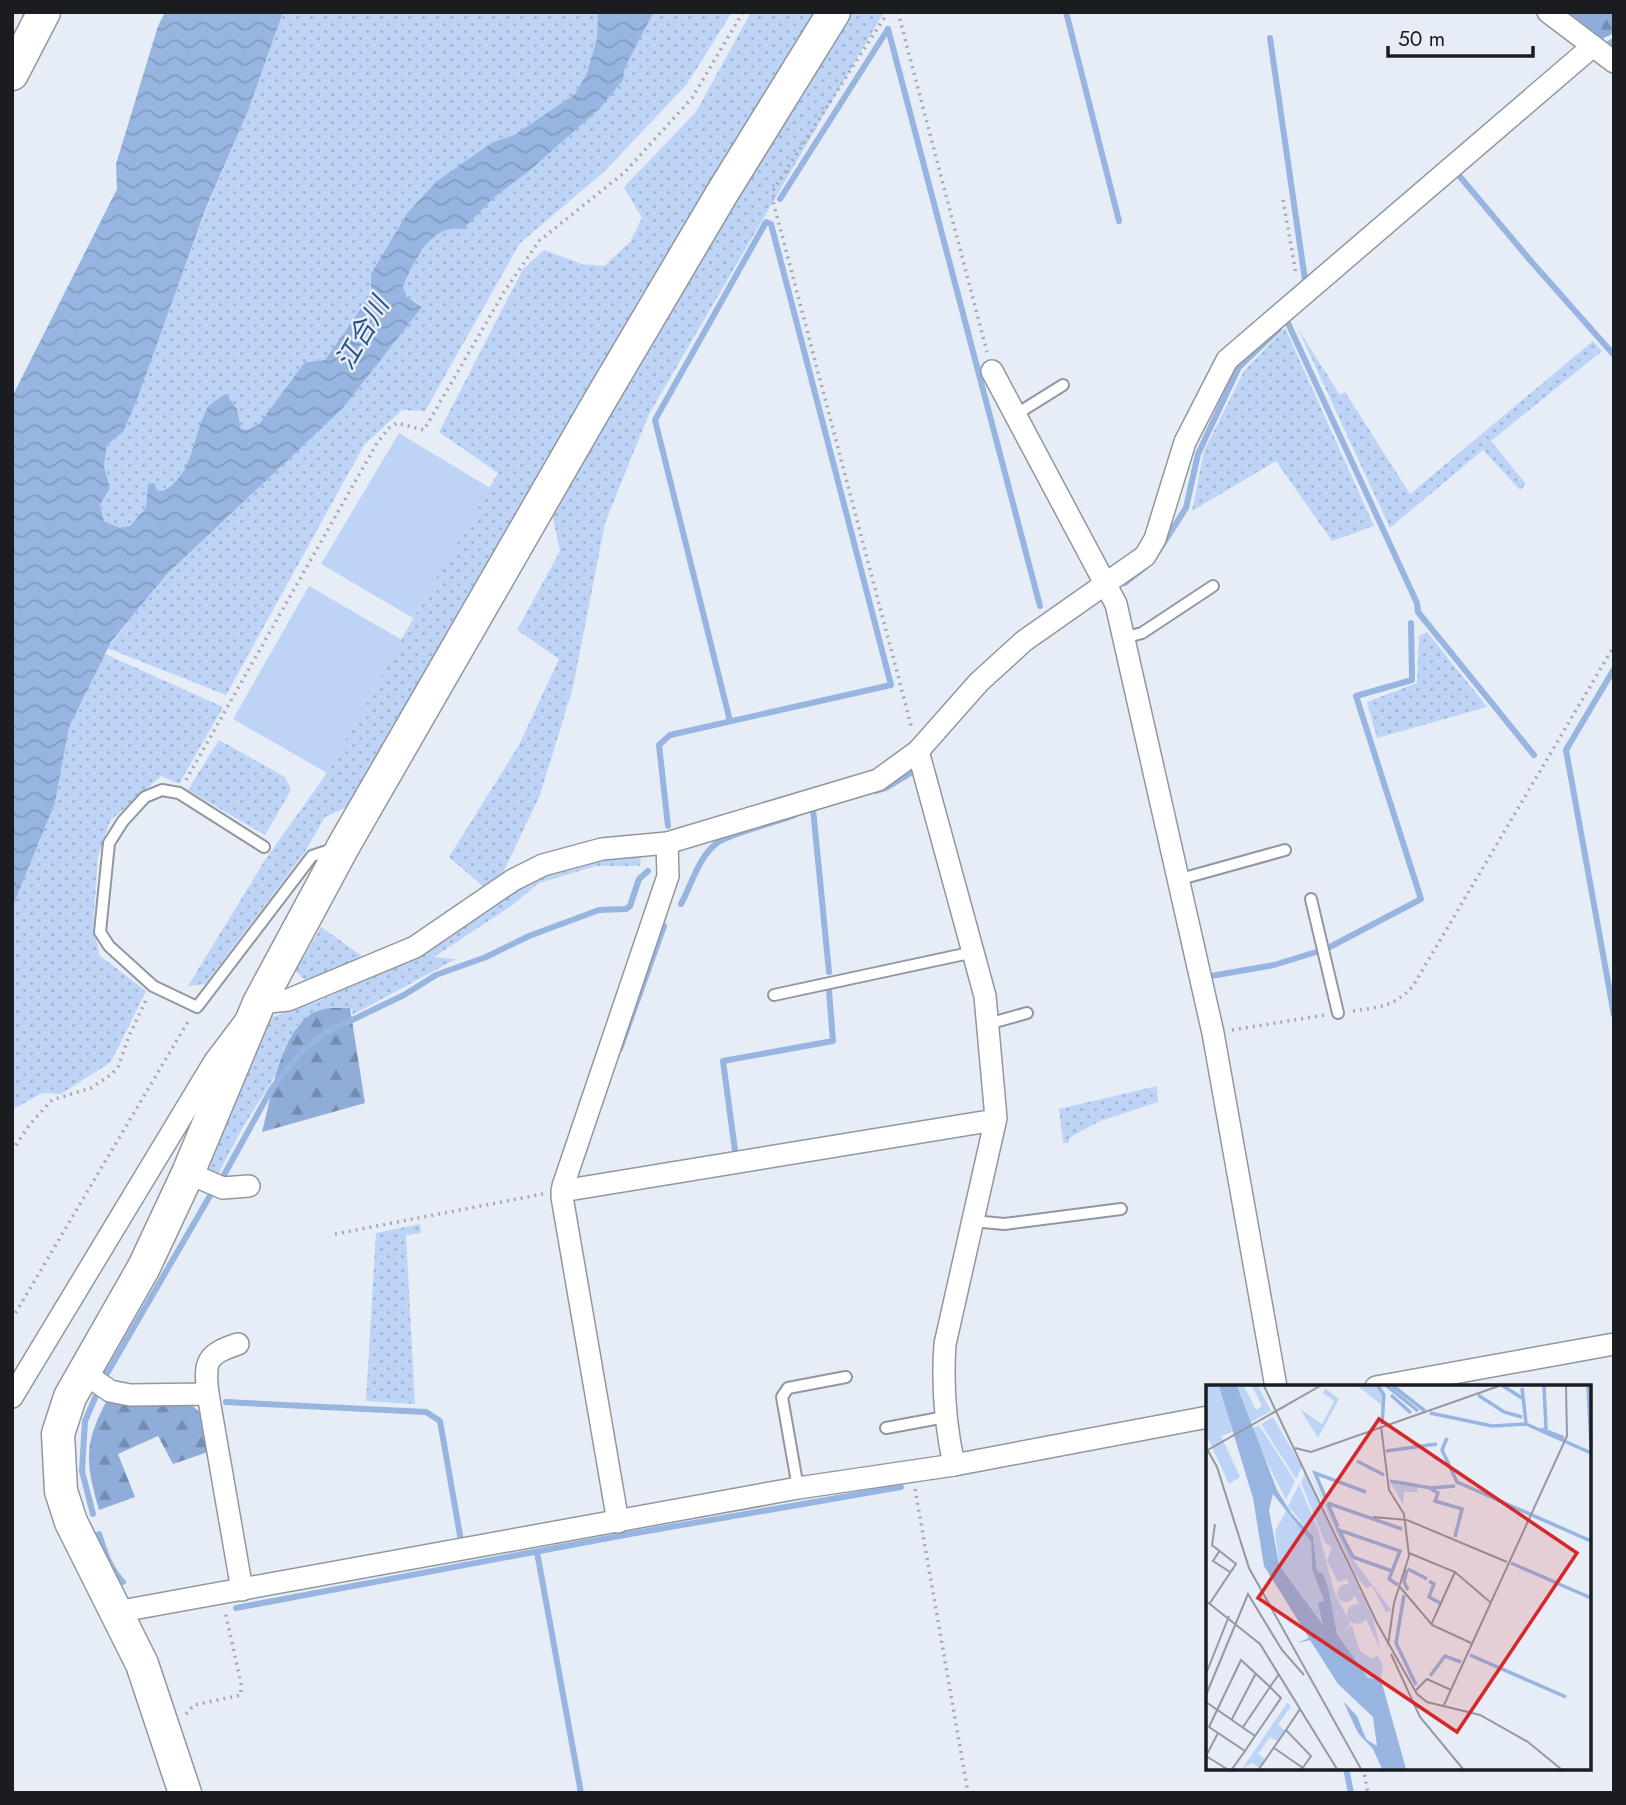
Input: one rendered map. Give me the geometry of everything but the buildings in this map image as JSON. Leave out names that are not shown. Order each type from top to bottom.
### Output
[{"type":"street","points":[[12,74],[44,12]]},
{"type":"street","points":[[12,1397],[215,1061],[259,1003],[344,845],[613,379],[721,195],[834,12]]},
{"type":"street","points":[[1548,12],[1614,62]]},
{"type":"street","points":[[259,1003],[288,1000],[415,947],[513,880],[543,865],[602,849],[667,843],[878,780],[918,751],[978,682],[1024,641],[1145,556],[1155,539],[1185,442],[1227,360],[1593,46]]},
{"type":"street","points":[[992,371],[1116,604],[1213,1033],[1276,1385]]},
{"type":"street","points":[[918,751],[985,996],[995,1120],[945,1345],[942,1381],[945,1417],[954,1465]]},
{"type":"street","points":[[618,1522],[562,1198],[571,1189],[668,876],[667,843]]},
{"type":"street","points":[[185,1793],[142,1664],[71,1522],[61,1491],[58,1434],[71,1397],[87,1375],[144,1267],[206,1181],[259,1003]]},
{"type":"street","points":[[571,1189],[995,1120]]},
{"type":"street","points":[[206,1181],[249,1185]]},
{"type":"street","points":[[232,1592],[205,1373],[209,1359],[219,1350],[238,1344]]},
{"type":"street","points":[[1387,1385],[1614,1344]]},
{"type":"street","points":[[87,1375],[110,1391],[130,1395],[208,1394]]},
{"type":"street","points":[[116,1612],[798,1488],[911,1469],[954,1465],[1206,1417]]},
{"type":"lane","points":[[1015,415],[1063,384]]},
{"type":"lane","points":[[1123,638],[1142,633],[1213,586]]},
{"type":"lane","points":[[264,847],[179,793],[162,790],[145,797],[123,821],[108,843],[100,932],[109,946],[153,986],[197,1007],[312,856],[344,845]]},
{"type":"lane","points":[[1177,880],[1286,850]]},
{"type":"lane","points":[[1311,899],[1338,1013]]},
{"type":"lane","points":[[774,995],[974,951]]},
{"type":"lane","points":[[988,1024],[1027,1013]]},
{"type":"lane","points":[[973,1221],[1004,1224],[1121,1209]]},
{"type":"lane","points":[[798,1488],[782,1396],[788,1388],[846,1377]]},
{"type":"lane","points":[[886,1427],[945,1417]]},
{"type":"path","points":[[179,793],[377,443],[389,428],[397,423],[424,430],[504,292],[539,241],[625,172],[692,98],[743,12]]},
{"type":"path","points":[[888,12],[774,189],[773,201],[918,751]]},
{"type":"path","points":[[898,12],[992,371]]},
{"type":"path","points":[[1283,200],[1302,296]]},
{"type":"path","points":[[1213,1033],[1390,1005],[1403,998],[1413,986],[1614,646]]},
{"type":"path","points":[[12,1151],[30,1124],[52,1100],[91,1088],[118,1067],[129,1036],[153,986]]},
{"type":"path","points":[[12,1319],[197,1007]]},
{"type":"path","points":[[335,1234],[571,1189]]},
{"type":"path","points":[[911,1469],[968,1793]]},
{"type":"path","points":[[186,1720],[186,1712],[194,1704],[241,1695],[232,1592]]},
{"type":"path","points":[[1363,1770],[1368,1793]]},
{"type":"shaded area","points":[[283,12],[598,12],[597,38],[587,74],[575,94],[514,135],[493,142],[372,274],[371,294],[325,360],[305,362],[259,424],[248,430],[241,429],[237,409],[186,467],[178,480],[162,491],[155,486],[147,506],[133,525],[127,528],[116,527],[104,521],[100,505],[110,488],[104,466],[107,445],[123,432],[207,208],[248,111]]},
{"type":"shaded area","points":[[654,12],[732,12],[687,84],[605,171],[520,243],[425,411],[402,410],[364,445],[226,695],[107,648],[167,574],[343,408],[422,306],[407,297],[403,287],[428,242],[528,172],[623,80],[625,67]]},
{"type":"shaded area","points":[[751,12],[817,12],[352,805],[325,817],[304,853],[205,984],[188,986],[265,860],[327,773],[438,574],[498,473],[439,432],[523,269],[544,250],[582,264],[604,266],[630,242],[642,218],[624,187],[696,112]]},
{"type":"shaded area","points":[[850,12],[884,12],[649,414],[605,523],[573,687],[540,795],[502,875],[485,888],[449,857],[519,745],[559,659],[517,630],[560,551],[552,514],[783,112]]},
{"type":"shaded area","points":[[1285,328],[1374,526],[1332,541],[1276,461],[1192,511],[1204,451],[1244,371]]},
{"type":"shaded area","points":[[1298,329],[1340,395],[1345,392],[1410,494],[1593,341],[1602,351],[1491,441],[1526,484],[1520,490],[1483,450],[1390,528]]},
{"type":"shaded area","points":[[399,433],[490,488],[413,618],[321,564]]},
{"type":"shaded area","points":[[309,586],[402,640],[327,773],[233,719]]},
{"type":"shaded area","points":[[1427,632],[1487,707],[1377,738],[1367,702],[1417,683],[1419,636]]},
{"type":"shaded area","points":[[105,654],[223,707],[179,784],[161,776],[110,821],[98,857],[93,926],[100,956],[146,991],[111,1062],[61,1094],[42,1093],[12,1110],[12,908],[55,803],[69,727]]},
{"type":"shaded area","points":[[219,740],[285,777],[291,790],[265,835],[188,790]]},
{"type":"shaded area","points":[[641,856],[640,866],[596,866],[539,883],[511,906],[434,957],[456,959],[352,1015],[353,1009],[318,1010],[297,1026],[284,1050],[278,1071],[243,1127],[216,1178],[200,1172],[266,1019],[321,1000],[414,954],[529,878],[595,859]]},
{"type":"shaded area","points":[[321,927],[362,956],[309,984],[296,971]]},
{"type":"shaded area","points":[[1157,1086],[1158,1102],[1100,1121],[1069,1138],[1069,1143],[1063,1143],[1059,1109]]},
{"type":"shaded area","points":[[420,1224],[421,1233],[406,1235],[415,1404],[366,1401],[376,1233]]},
{"type":"green space","points":[[1568,12],[1612,12],[1614,33],[1602,39]]},
{"type":"green space","points":[[350,1008],[365,1103],[262,1132],[279,1064],[294,1032],[304,1019],[317,1011]]},
{"type":"green space","points":[[106,1402],[193,1406],[201,1414],[208,1452],[173,1464],[158,1436],[118,1454],[135,1497],[99,1510],[91,1479],[89,1455],[93,1431]]},
{"type":"water","name":"江合川","points":[[165,12],[283,12],[248,111],[206,208],[136,402],[123,432],[107,445],[104,466],[110,488],[100,505],[104,521],[120,528],[130,526],[146,508],[148,484],[154,483],[157,490],[162,491],[181,475],[203,418],[212,403],[226,394],[237,409],[241,429],[248,430],[259,424],[305,362],[325,360],[371,294],[371,274],[408,212],[437,181],[493,142],[514,135],[575,94],[587,73],[597,38],[598,12],[654,12],[625,67],[623,80],[599,109],[528,172],[493,198],[463,229],[441,232],[425,246],[403,287],[407,297],[422,307],[343,408],[167,574],[111,642],[69,727],[55,803],[12,908],[12,397],[117,189],[116,164],[158,26]]},
{"type":"waterway","points":[[1066,12],[1119,221]]},
{"type":"waterway","points":[[888,29],[1040,606]]},
{"type":"waterway","points":[[780,199],[888,29]]},
{"type":"waterway","points":[[1270,38],[1305,280]]},
{"type":"waterway","points":[[1610,43],[1614,41]]},
{"type":"waterway","points":[[1456,172],[1614,355]]},
{"type":"waterway","points":[[668,826],[659,745],[670,735],[891,685],[771,224],[766,222],[655,420],[730,721]]},
{"type":"waterway","points":[[1287,321],[1417,603],[1418,612],[1534,755]]},
{"type":"waterway","points":[[1158,552],[1186,508],[1198,454],[1239,367],[1279,329]]},
{"type":"waterway","points":[[1125,583],[1144,568]]},
{"type":"waterway","points":[[1211,976],[1274,965],[1326,949],[1421,899],[1356,696],[1412,680],[1411,623]]},
{"type":"waterway","points":[[1614,669],[1566,750],[1614,1015]]},
{"type":"waterway","points":[[876,791],[914,771]]},
{"type":"waterway","points":[[813,809],[829,972]]},
{"type":"waterway","points":[[681,904],[700,863],[717,843],[795,815]]},
{"type":"waterway","points":[[93,1514],[82,1471],[85,1421],[102,1382],[272,1088],[300,1053],[325,1033],[404,995],[436,975],[599,910],[626,909],[630,906],[639,879],[648,871]]},
{"type":"waterway","points":[[620,1049],[664,926]]},
{"type":"waterway","points":[[736,1158],[723,1061],[833,1041],[829,991]]},
{"type":"waterway","points":[[226,1402],[426,1412],[440,1421],[461,1541]]},
{"type":"waterway","points":[[236,1608],[630,1534],[901,1487]]},
{"type":"waterway","points":[[99,1534],[111,1566],[123,1582]]},
{"type":"waterway","points":[[537,1552],[581,1793]]},
{"type":"waterway","points":[[1346,1770],[1351,1793]]}]
